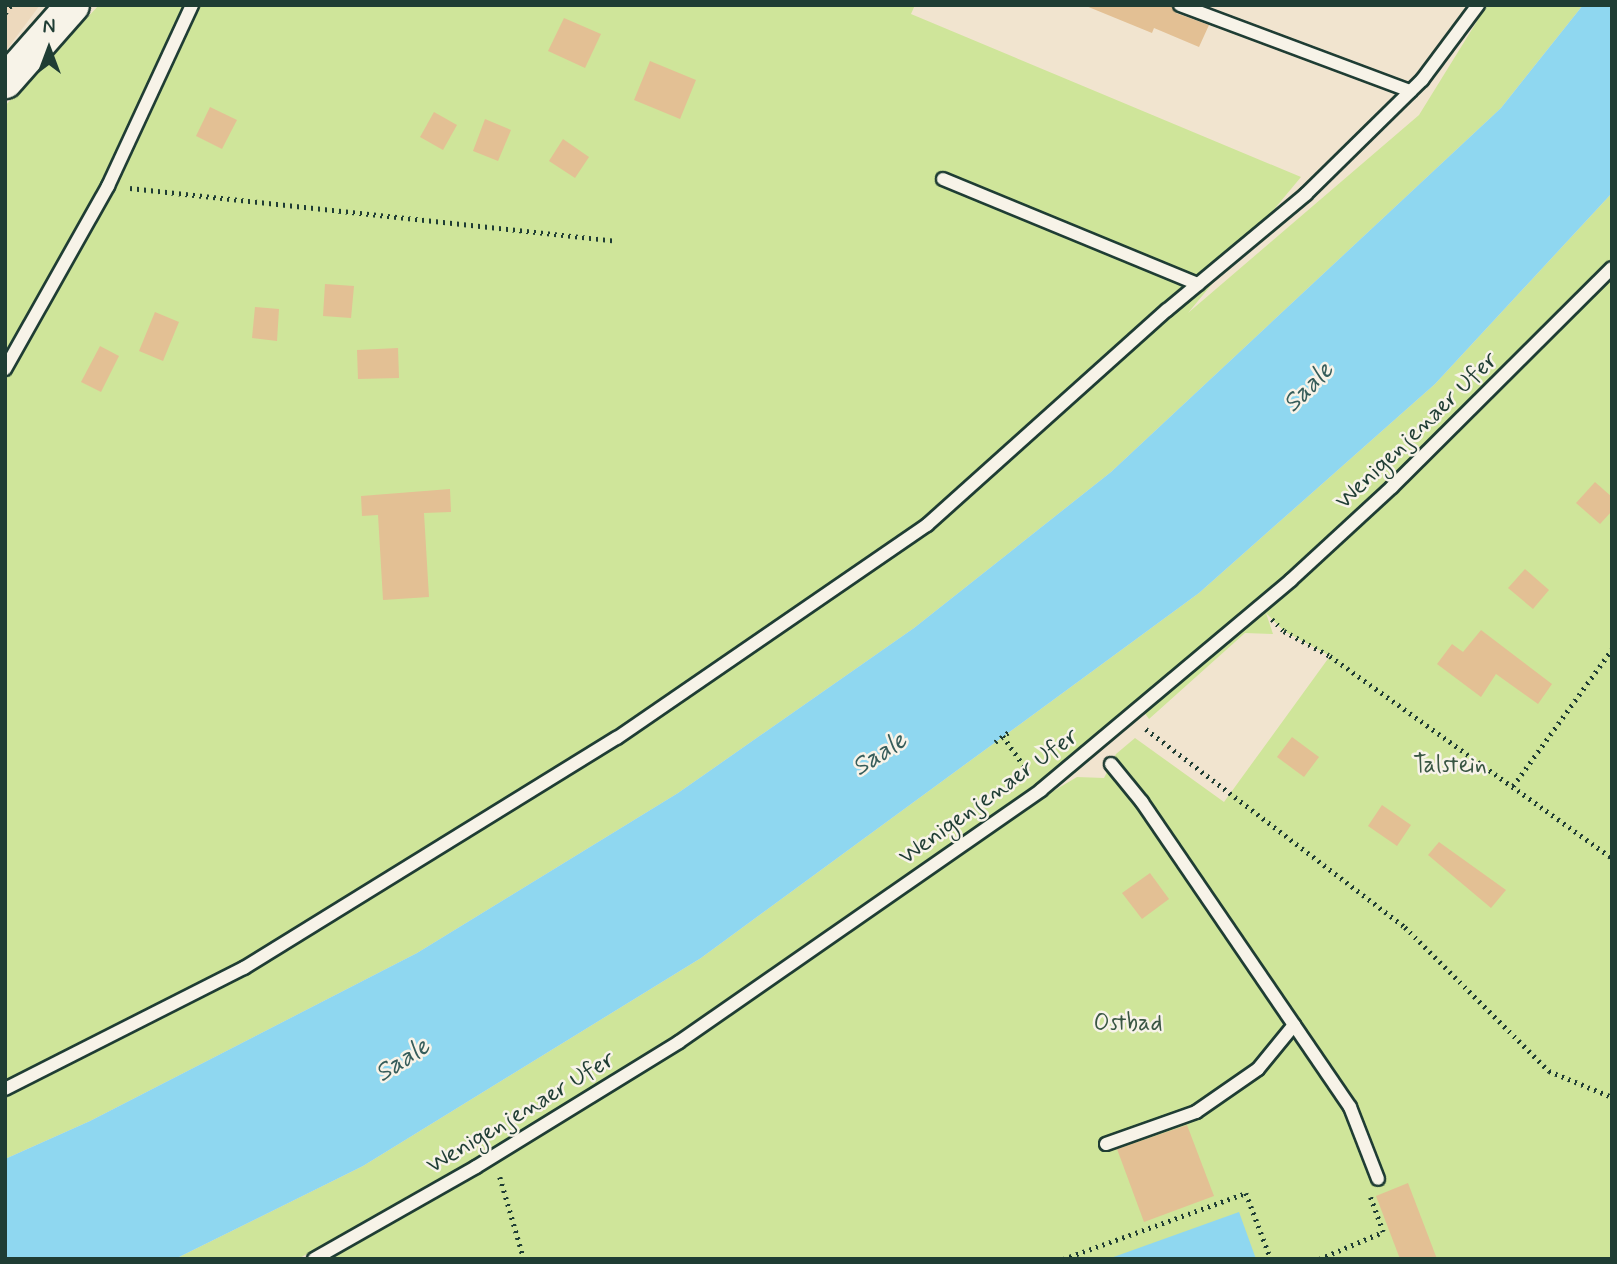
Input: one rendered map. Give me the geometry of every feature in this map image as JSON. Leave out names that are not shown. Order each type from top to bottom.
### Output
[{"type":"street","points":[[5,81],[72,5]]},
{"type":"lane","points":[[5,369],[108,186],[192,5]]},
{"type":"lane","points":[[1180,5],[1410,91]]},
{"type":"lane","points":[[5,1089],[244,968],[617,738],[927,525],[1198,284],[1306,194],[1410,91],[1478,5]]},
{"type":"lane","points":[[943,179],[1198,284]]},
{"type":"lane","name":"Wenigenjenaer Ufer","points":[[314,1259],[494,1156],[690,1034],[1041,790],[1257,610],[1382,496],[1612,268]]},
{"type":"lane","points":[[1111,764],[1142,802],[1350,1107],[1378,1179]]},
{"type":"lane","points":[[1106,1144],[1196,1112],[1258,1069],[1294,1026]]},
{"type":"path","points":[[5,13],[11,5]]},
{"type":"path","points":[[108,186],[612,240]]},
{"type":"path","points":[[1265,611],[1284,631],[1330,656],[1612,858]]},
{"type":"path","points":[[1513,786],[1612,649]]},
{"type":"path","points":[[1130,717],[1405,927],[1549,1071],[1612,1097]]},
{"type":"path","points":[[995,742],[1010,731]]},
{"type":"path","points":[[1003,736],[1041,790]]},
{"type":"path","points":[[494,1156],[524,1259]]},
{"type":"path","points":[[1319,1259],[1383,1232],[1365,1184],[1378,1179]]},
{"type":"path","points":[[1063,1259],[1246,1193],[1271,1259]]},
{"type":"shaded area","points":[[5,5],[40,5],[5,52]]},
{"type":"green space","points":[[99,5],[915,5],[911,14],[1301,177],[1188,313],[1419,115],[1487,5],[1583,5],[1501,108],[1111,472],[914,628],[678,793],[417,953],[90,1121],[5,1159],[5,106]]},
{"type":"green space","points":[[1612,193],[1612,1259],[329,1259],[480,1173],[683,1048],[1045,796],[1077,777],[1104,778],[1116,754],[1135,738],[1224,802],[1330,656],[1284,631],[1266,613],[1273,634],[1245,633],[1149,719],[1137,702],[1037,785],[790,958],[675,1036],[473,1161],[298,1259],[175,1259],[363,1166],[701,958],[1199,593],[1435,384]]},
{"type":"water","name":"Saale","points":[[1583,5],[1612,5],[1612,193],[1435,384],[1199,593],[701,958],[363,1166],[175,1259],[5,1259],[5,1159],[90,1121],[417,953],[678,793],[914,628],[1111,472],[1501,108]]},
{"type":"water","points":[[1239,1212],[1256,1259],[1108,1259]]},
{"type":"building","points":[[1171,5],[1176,13],[1209,25],[1199,47],[1154,28],[1152,33],[1086,6]]},
{"type":"building","points":[[564,18],[601,34],[585,68],[548,51]]},
{"type":"building","points":[[650,61],[696,80],[680,119],[634,100]]},
{"type":"building","points":[[210,107],[237,120],[222,149],[196,136]]},
{"type":"building","points":[[434,112],[457,125],[443,150],[420,137]]},
{"type":"building","points":[[485,119],[511,130],[498,161],[473,151]]},
{"type":"building","points":[[563,139],[589,157],[575,178],[549,161]]},
{"type":"building","points":[[325,284],[354,286],[351,318],[323,316]]},
{"type":"building","points":[[255,307],[279,309],[277,341],[252,338]]},
{"type":"building","points":[[155,312],[179,322],[163,361],[139,351]]},
{"type":"building","points":[[100,346],[119,356],[101,392],[81,382]]},
{"type":"building","points":[[398,348],[399,378],[358,379],[357,350]]},
{"type":"building","points":[[1595,482],[1612,497],[1612,511],[1600,524],[1576,503]]},
{"type":"building","points":[[450,489],[451,512],[424,513],[429,597],[383,600],[378,515],[362,516],[361,496]]},
{"type":"building","points":[[1525,569],[1549,590],[1533,609],[1508,588]]},
{"type":"building","points":[[1481,630],[1552,684],[1538,704],[1496,674],[1481,697],[1437,664],[1452,644],[1463,652]]},
{"type":"building","points":[[1292,737],[1319,757],[1304,777],[1277,757]]},
{"type":"building","points":[[1382,805],[1411,825],[1397,846],[1368,826]]},
{"type":"building","points":[[1439,842],[1506,890],[1491,908],[1428,855]]},
{"type":"building","points":[[1150,873],[1169,899],[1142,919],[1122,893]]},
{"type":"building","points":[[1187,1125],[1214,1196],[1144,1222],[1117,1149]]},
{"type":"building","points":[[1408,1183],[1437,1259],[1400,1259],[1376,1196]]},
{"type":"park label","name":"Talstein","points":[[1450,766]]},
{"type":"park label","name":"Ostbad","points":[[1128,1024]]}]
